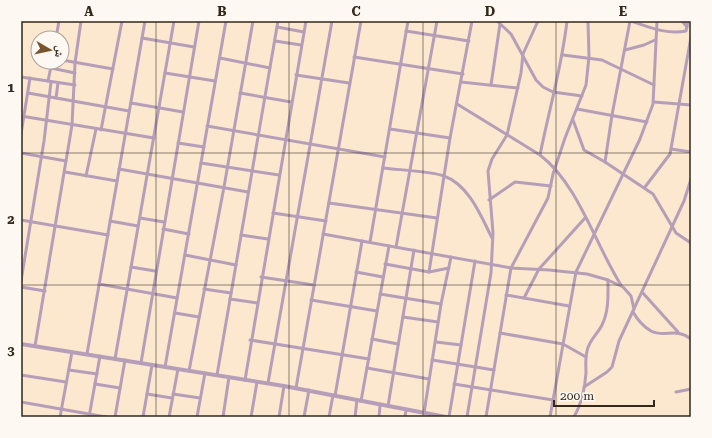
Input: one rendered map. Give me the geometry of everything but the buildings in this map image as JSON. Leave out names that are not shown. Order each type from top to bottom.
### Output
[{"type":"street","points":[[35,346],[72,125],[75,62],[81,21]]},
{"type":"street","points":[[101,130],[114,69],[122,21]]},
{"type":"street","points":[[87,354],[145,21]]},
{"type":"street","points":[[115,359],[174,21]]},
{"type":"street","points":[[140,363],[155,271],[173,179],[199,21]]},
{"type":"street","points":[[165,367],[226,21]]},
{"type":"street","points":[[189,371],[224,187],[253,21]]},
{"type":"street","points":[[217,375],[278,21]]},
{"type":"street","points":[[245,380],[250,340],[306,21]]},
{"type":"street","points":[[268,383],[332,21]]},
{"type":"street","points":[[296,388],[361,21]]},
{"type":"street","points":[[370,242],[408,21]]},
{"type":"street","points":[[396,247],[437,21]]},
{"type":"street","points":[[429,272],[450,138],[472,21]]},
{"type":"street","points":[[468,417],[492,264],[493,239],[487,176],[489,165],[507,135],[524,54],[538,21]]},
{"type":"street","points":[[540,155],[553,92],[563,55],[567,21]]},
{"type":"street","points":[[486,417],[511,268],[546,204],[555,168],[588,78],[588,21]]},
{"type":"street","points":[[605,162],[612,115],[630,21],[670,32],[687,29]]},
{"type":"street","points":[[550,417],[576,272],[647,122],[654,102],[655,40],[657,21]]},
{"type":"street","points":[[682,21],[687,29],[691,31]]},
{"type":"street","points":[[687,29],[688,21]]},
{"type":"street","points":[[499,22],[510,34],[524,54],[539,84],[553,92],[582,96]]},
{"type":"street","points":[[491,85],[499,22]]},
{"type":"street","points":[[277,27],[304,32]]},
{"type":"street","points":[[406,31],[468,41]]},
{"type":"street","points":[[645,187],[666,161],[671,149],[691,37]]},
{"type":"street","points":[[142,38],[194,47]]},
{"type":"street","points":[[625,50],[644,45],[655,40]]},
{"type":"street","points":[[275,41],[301,45]]},
{"type":"street","points":[[563,55],[589,57],[602,60],[654,85]]},
{"type":"street","points":[[354,57],[463,74]]},
{"type":"street","points":[[220,58],[270,68]]},
{"type":"street","points":[[70,61],[114,69]]},
{"type":"street","points":[[21,281],[42,157],[51,70]]},
{"type":"street","points":[[61,70],[75,73]]},
{"type":"street","points":[[165,73],[215,81]]},
{"type":"street","points":[[296,75],[350,84]]},
{"type":"street","points":[[21,77],[75,85]]},
{"type":"street","points":[[21,134],[22,116],[30,78]]},
{"type":"street","points":[[461,82],[518,88]]},
{"type":"street","points":[[56,98],[58,83]]},
{"type":"street","points":[[28,93],[129,111]]},
{"type":"street","points":[[240,93],[291,102]]},
{"type":"street","points":[[654,102],[691,105]]},
{"type":"street","points":[[131,103],[183,112]]},
{"type":"street","points":[[457,104],[540,155],[555,168],[572,192],[594,236],[623,287],[631,296],[634,311],[650,330],[663,333],[678,332]]},
{"type":"street","points":[[577,109],[647,122]]},
{"type":"street","points":[[22,116],[154,138]]},
{"type":"street","points":[[572,120],[584,150],[645,187],[656,198],[678,235],[691,243]]},
{"type":"street","points":[[207,126],[385,157]]},
{"type":"street","points":[[86,176],[96,129]]},
{"type":"street","points":[[390,129],[450,138]]},
{"type":"street","points":[[178,144],[204,148]]},
{"type":"street","points":[[671,149],[691,152]]},
{"type":"street","points":[[21,153],[66,161]]},
{"type":"street","points":[[201,163],[279,175]]},
{"type":"street","points":[[383,168],[444,176],[453,181],[468,195],[493,239]]},
{"type":"street","points":[[119,169],[248,192]]},
{"type":"street","points":[[65,172],[117,181]]},
{"type":"street","points":[[584,387],[610,369],[619,341],[684,201],[691,179]]},
{"type":"street","points":[[490,200],[515,182],[551,186]]},
{"type":"street","points":[[329,203],[437,218]]},
{"type":"street","points":[[273,212],[326,221]]},
{"type":"street","points":[[140,218],[164,222]]},
{"type":"street","points":[[524,298],[539,269],[585,218]]},
{"type":"street","points":[[21,220],[108,235]]},
{"type":"street","points":[[110,221],[138,226]]},
{"type":"street","points":[[163,229],[188,234]]},
{"type":"street","points":[[323,234],[511,268],[576,272],[608,280],[623,287]]},
{"type":"street","points":[[241,235],[268,239]]},
{"type":"street","points":[[329,417],[342,355],[362,241]]},
{"type":"street","points":[[354,417],[369,359],[389,246]]},
{"type":"street","points":[[388,406],[414,250]]},
{"type":"street","points":[[185,256],[236,265]]},
{"type":"street","points":[[424,413],[441,304],[451,257]]},
{"type":"street","points":[[21,344],[309,390],[424,413],[432,416],[447,417],[458,364],[475,262]]},
{"type":"street","points":[[385,264],[429,272],[449,268]]},
{"type":"street","points":[[131,267],[155,271]]},
{"type":"street","points":[[356,272],[383,277]]},
{"type":"street","points":[[261,277],[314,285]]},
{"type":"street","points":[[574,417],[584,387],[586,357],[590,342],[600,329],[605,317],[608,280]]},
{"type":"street","points":[[99,284],[177,298]]},
{"type":"street","points":[[21,287],[45,291]]},
{"type":"street","points":[[204,289],[231,293]]},
{"type":"street","points":[[642,292],[678,332],[691,339]]},
{"type":"street","points":[[380,294],[441,304]]},
{"type":"street","points":[[506,295],[569,306]]},
{"type":"street","points":[[230,299],[257,303]]},
{"type":"street","points":[[311,300],[377,311]]},
{"type":"street","points":[[174,313],[199,318]]},
{"type":"street","points":[[403,317],[438,322]]},
{"type":"street","points":[[500,333],[563,344],[586,357]]},
{"type":"street","points":[[372,339],[398,344]]},
{"type":"street","points":[[250,340],[369,359]]},
{"type":"street","points":[[436,342],[461,345]]},
{"type":"street","points":[[60,417],[72,352]]},
{"type":"street","points":[[89,416],[100,356]]},
{"type":"street","points":[[115,417],[125,360]]},
{"type":"street","points":[[432,360],[494,370]]},
{"type":"street","points":[[143,417],[152,365]]},
{"type":"street","points":[[367,368],[429,379]]},
{"type":"street","points":[[169,417],[178,369]]},
{"type":"street","points":[[69,370],[96,374]]},
{"type":"street","points":[[197,417],[205,373]]},
{"type":"street","points":[[21,375],[66,382]]},
{"type":"street","points":[[223,417],[229,377]]},
{"type":"street","points":[[251,417],[257,382]]},
{"type":"street","points":[[95,384],[120,388]]},
{"type":"street","points":[[454,384],[553,400]]},
{"type":"street","points":[[279,417],[284,386]]},
{"type":"street","points":[[676,392],[691,389]]},
{"type":"street","points":[[304,417],[309,390]]},
{"type":"street","points":[[147,394],[172,398]]},
{"type":"street","points":[[173,394],[200,398]]},
{"type":"street","points":[[21,402],[61,409],[89,416],[106,417]]},
{"type":"street","points":[[379,417],[380,404]]},
{"type":"street","points":[[405,417],[406,410]]}]
